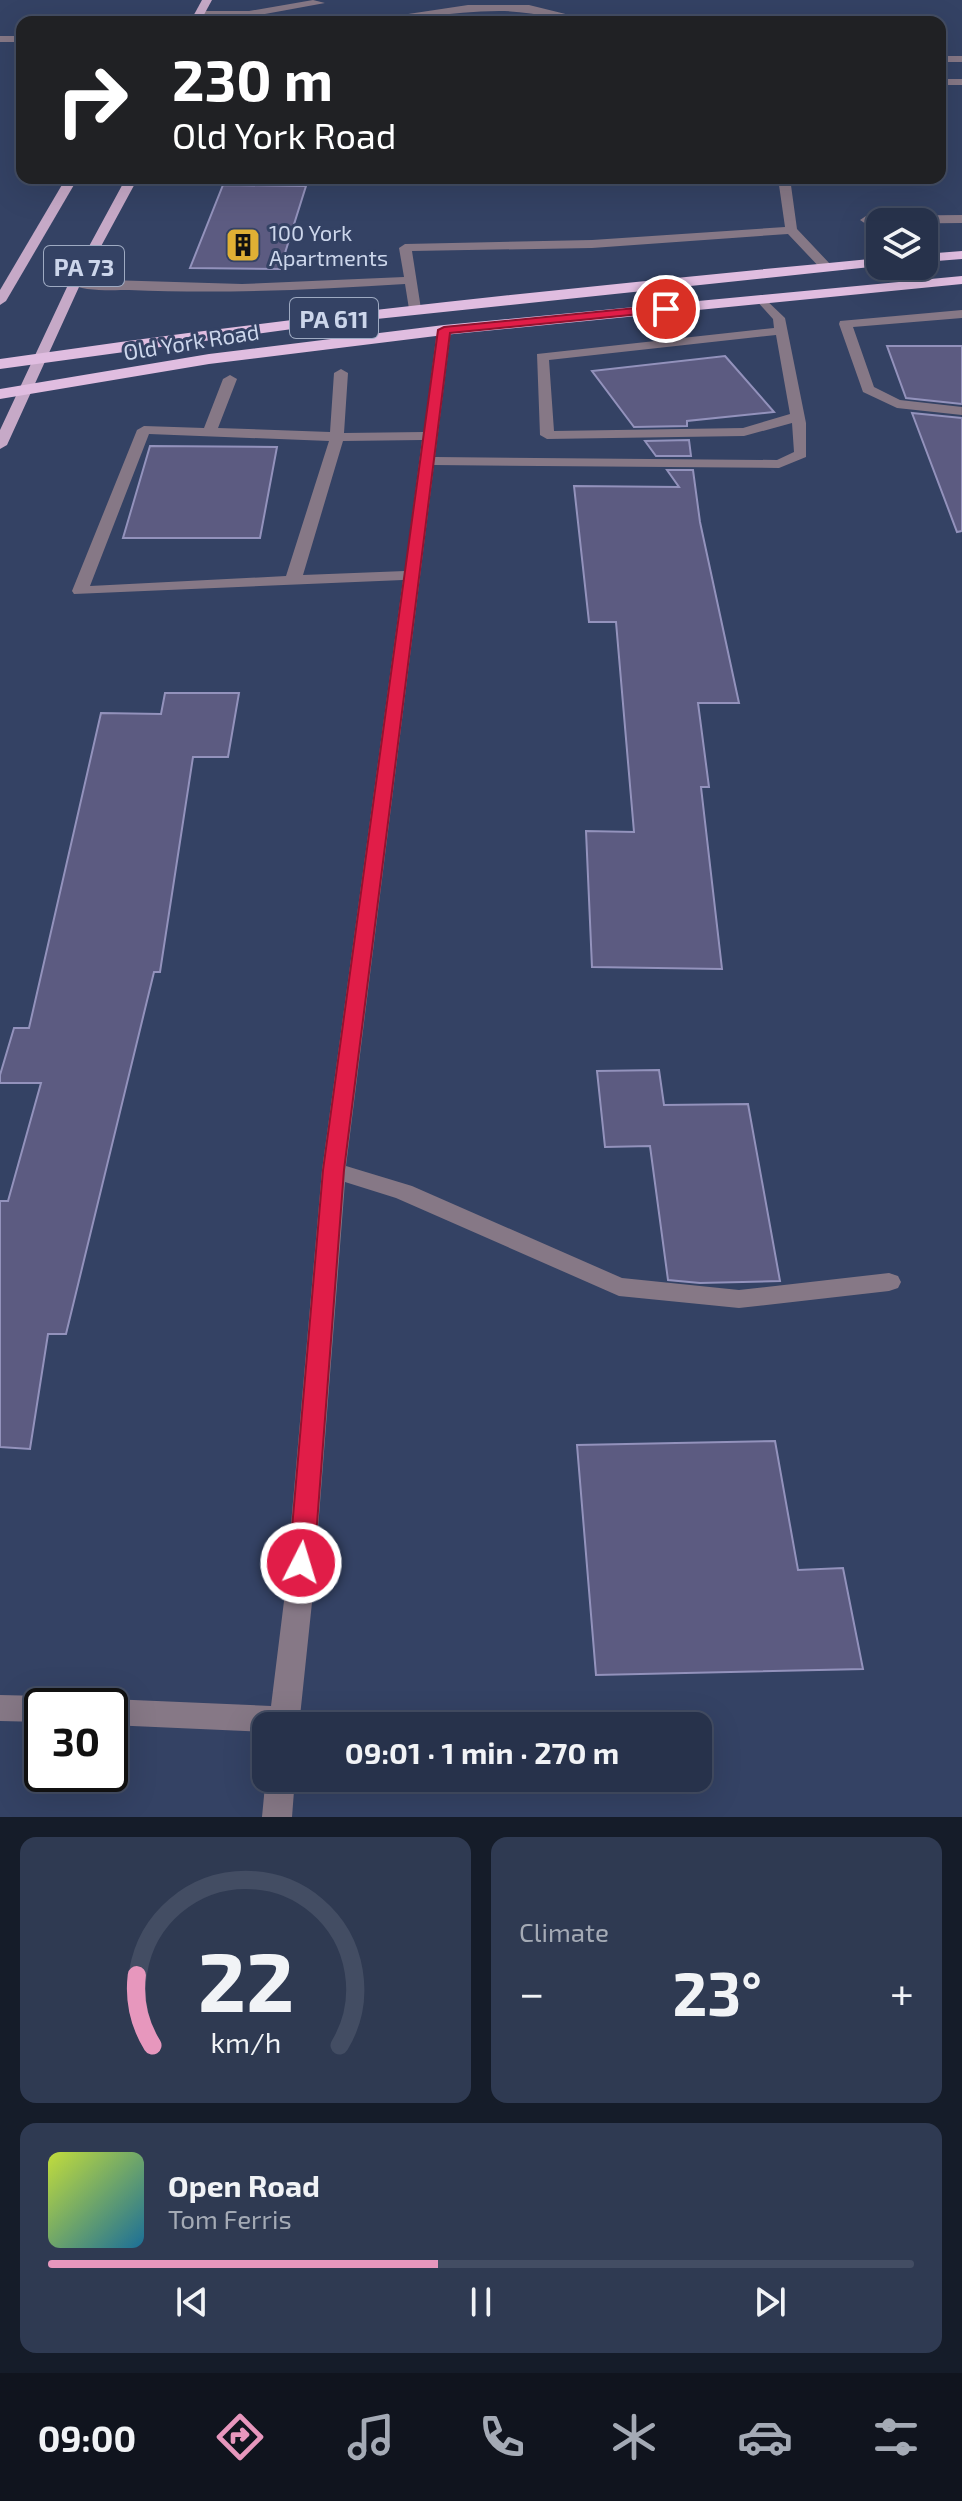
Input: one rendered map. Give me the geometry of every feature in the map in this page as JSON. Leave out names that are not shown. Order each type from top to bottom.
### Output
[{"type":"highway","points":[[938,257],[962,255]]},
{"type":"highway","name":"Old York Road","points":[[0,364],[191,335],[415,309],[866,264]]},
{"type":"highway","name":"Old York Road","points":[[0,394],[209,359],[444,330],[962,280]]},
{"type":"main road","name":"PA 73","points":[[0,301],[68,184]]},
{"type":"main road","name":"PA 73","points":[[0,445],[75,283],[129,184]]},
{"type":"street","points":[[223,16],[333,0]]},
{"type":"street","points":[[406,16],[468,8],[529,8],[559,16]]},
{"type":"street","points":[[467,16],[468,8]]},
{"type":"street","points":[[785,184],[791,230],[827,268]]},
{"type":"street","points":[[938,219],[962,219]]},
{"type":"street","points":[[415,309],[405,248],[592,244],[791,230]]},
{"type":"street","points":[[75,283],[123,287],[338,285],[410,280]]},
{"type":"street","points":[[428,461],[779,464],[801,454],[779,318],[761,299]]},
{"type":"street","points":[[962,314],[845,324],[868,389],[897,404],[962,411]]},
{"type":"street","points":[[285,1712],[300,1577],[334,1170],[444,330]]},
{"type":"street","points":[[781,331],[542,357],[547,435],[744,432],[797,417]]},
{"type":"street","points":[[293,581],[337,437],[341,373]]},
{"type":"street","points":[[209,432],[230,379]]},
{"type":"street","points":[[412,575],[80,591],[144,430],[337,437],[431,436]]},
{"type":"street","points":[[334,1170],[404,1192],[619,1287],[739,1299],[889,1282]]},
{"type":"street","points":[[0,1708],[24,1709]]},
{"type":"street","points":[[128,1713],[252,1721]]},
{"type":"street","points":[[277,1817],[279,1792]]},
{"type":"building","points":[[223,185],[306,186],[280,269],[190,268]]},
{"type":"building","points":[[887,346],[962,346],[962,404],[906,398]]},
{"type":"building","points":[[725,356],[774,412],[687,421],[687,426],[634,427],[592,371]]},
{"type":"building","points":[[912,413],[962,418],[962,531],[957,532]]},
{"type":"building","points":[[689,440],[691,456],[656,456],[645,441]]},
{"type":"building","points":[[150,446],[277,447],[260,538],[123,538]]},
{"type":"building","points":[[667,470],[693,470],[700,522],[739,703],[698,703],[709,787],[701,787],[722,969],[592,967],[586,831],[634,832],[616,622],[589,622],[574,486],[679,487]]},
{"type":"building","points":[[165,693],[239,693],[228,757],[193,757],[160,972],[154,972],[66,1334],[48,1334],[30,1449],[0,1447],[0,1201],[8,1201],[41,1083],[0,1083],[0,1075],[14,1028],[29,1028],[101,713],[161,714]]},
{"type":"building","points":[[659,1070],[664,1105],[748,1104],[780,1281],[700,1283],[668,1280],[650,1146],[605,1147],[597,1071]]},
{"type":"building","points":[[775,1441],[798,1570],[843,1568],[863,1669],[596,1675],[577,1445]]},
{"type":"place","name":"100 York Apartments","points":[[243,245]]},
{"type":"route","points":[[301,1563],[334,1170],[444,330],[666,309]]}]
